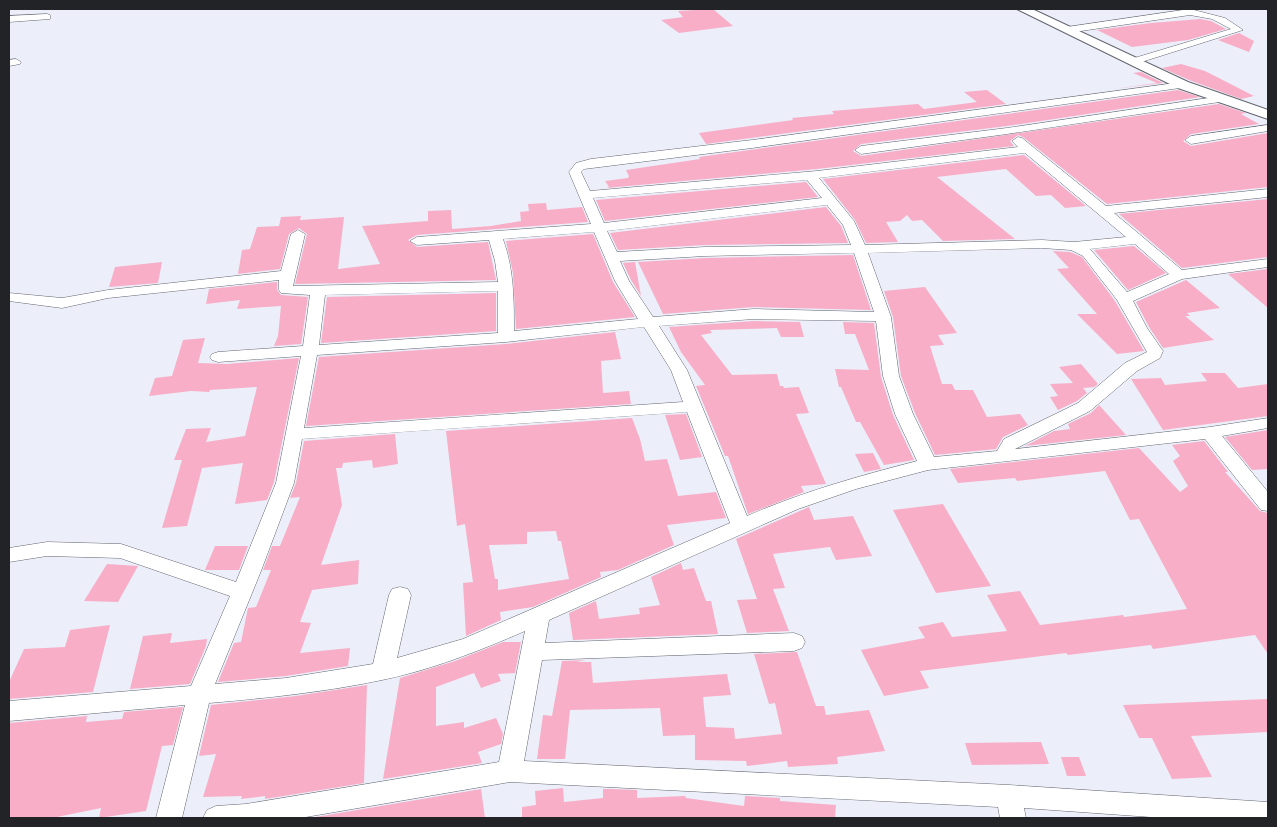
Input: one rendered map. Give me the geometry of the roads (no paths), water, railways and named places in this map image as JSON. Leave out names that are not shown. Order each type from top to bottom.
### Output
[{"type":"street","points":[[1023,9],[1183,84],[1268,115]]},
{"type":"street","points":[[1067,30],[1190,12],[1199,13],[1233,25],[1238,30],[1135,61]]},
{"type":"street","points":[[9,19],[46,17]]},
{"type":"street","points":[[740,526],[679,370],[622,281],[597,228],[575,172],[580,166],[1183,84]]},
{"type":"street","points":[[861,150],[1222,99]]},
{"type":"street","points":[[984,111],[1179,275]]},
{"type":"street","points":[[1191,140],[1268,128]]},
{"type":"street","points":[[584,195],[810,175],[1027,149]]},
{"type":"street","points":[[810,175],[849,224],[860,249],[883,317],[892,376],[904,414],[928,464]]},
{"type":"street","points":[[1103,210],[1268,193]]},
{"type":"street","points":[[418,241],[597,228],[832,201]]},
{"type":"street","points":[[298,234],[285,284],[286,290],[318,291],[506,286]]},
{"type":"street","points":[[495,236],[503,256],[506,286],[506,337]]},
{"type":"street","points":[[612,257],[762,250],[1042,244],[1074,246],[1138,240]]},
{"type":"street","points":[[1008,455],[1006,449],[1010,443],[1084,407],[1131,367],[1154,355],[1155,351],[1139,328],[1124,299],[1088,252],[1074,246]]},
{"type":"street","points":[[1124,299],[1179,275],[1268,263]]},
{"type":"street","points":[[9,296],[62,303],[108,294],[287,275]]},
{"type":"street","points":[[169,818],[199,695],[285,483],[296,434],[318,291]]},
{"type":"street","points":[[218,357],[506,337],[650,322],[754,314],[883,317]]},
{"type":"street","points":[[296,434],[694,406]]},
{"type":"street","points":[[9,711],[286,687],[384,671],[469,646],[790,504],[850,484],[928,464],[1210,433],[1268,423]]},
{"type":"street","points":[[1210,433],[1268,505]]},
{"type":"street","points":[[9,554],[47,550],[121,551],[242,592]]},
{"type":"street","points":[[384,671],[400,595]]},
{"type":"street","points":[[510,771],[539,615]]},
{"type":"street","points":[[533,652],[794,642]]},
{"type":"street","points":[[216,818],[245,817],[510,771],[1011,807],[1268,814]]}]
